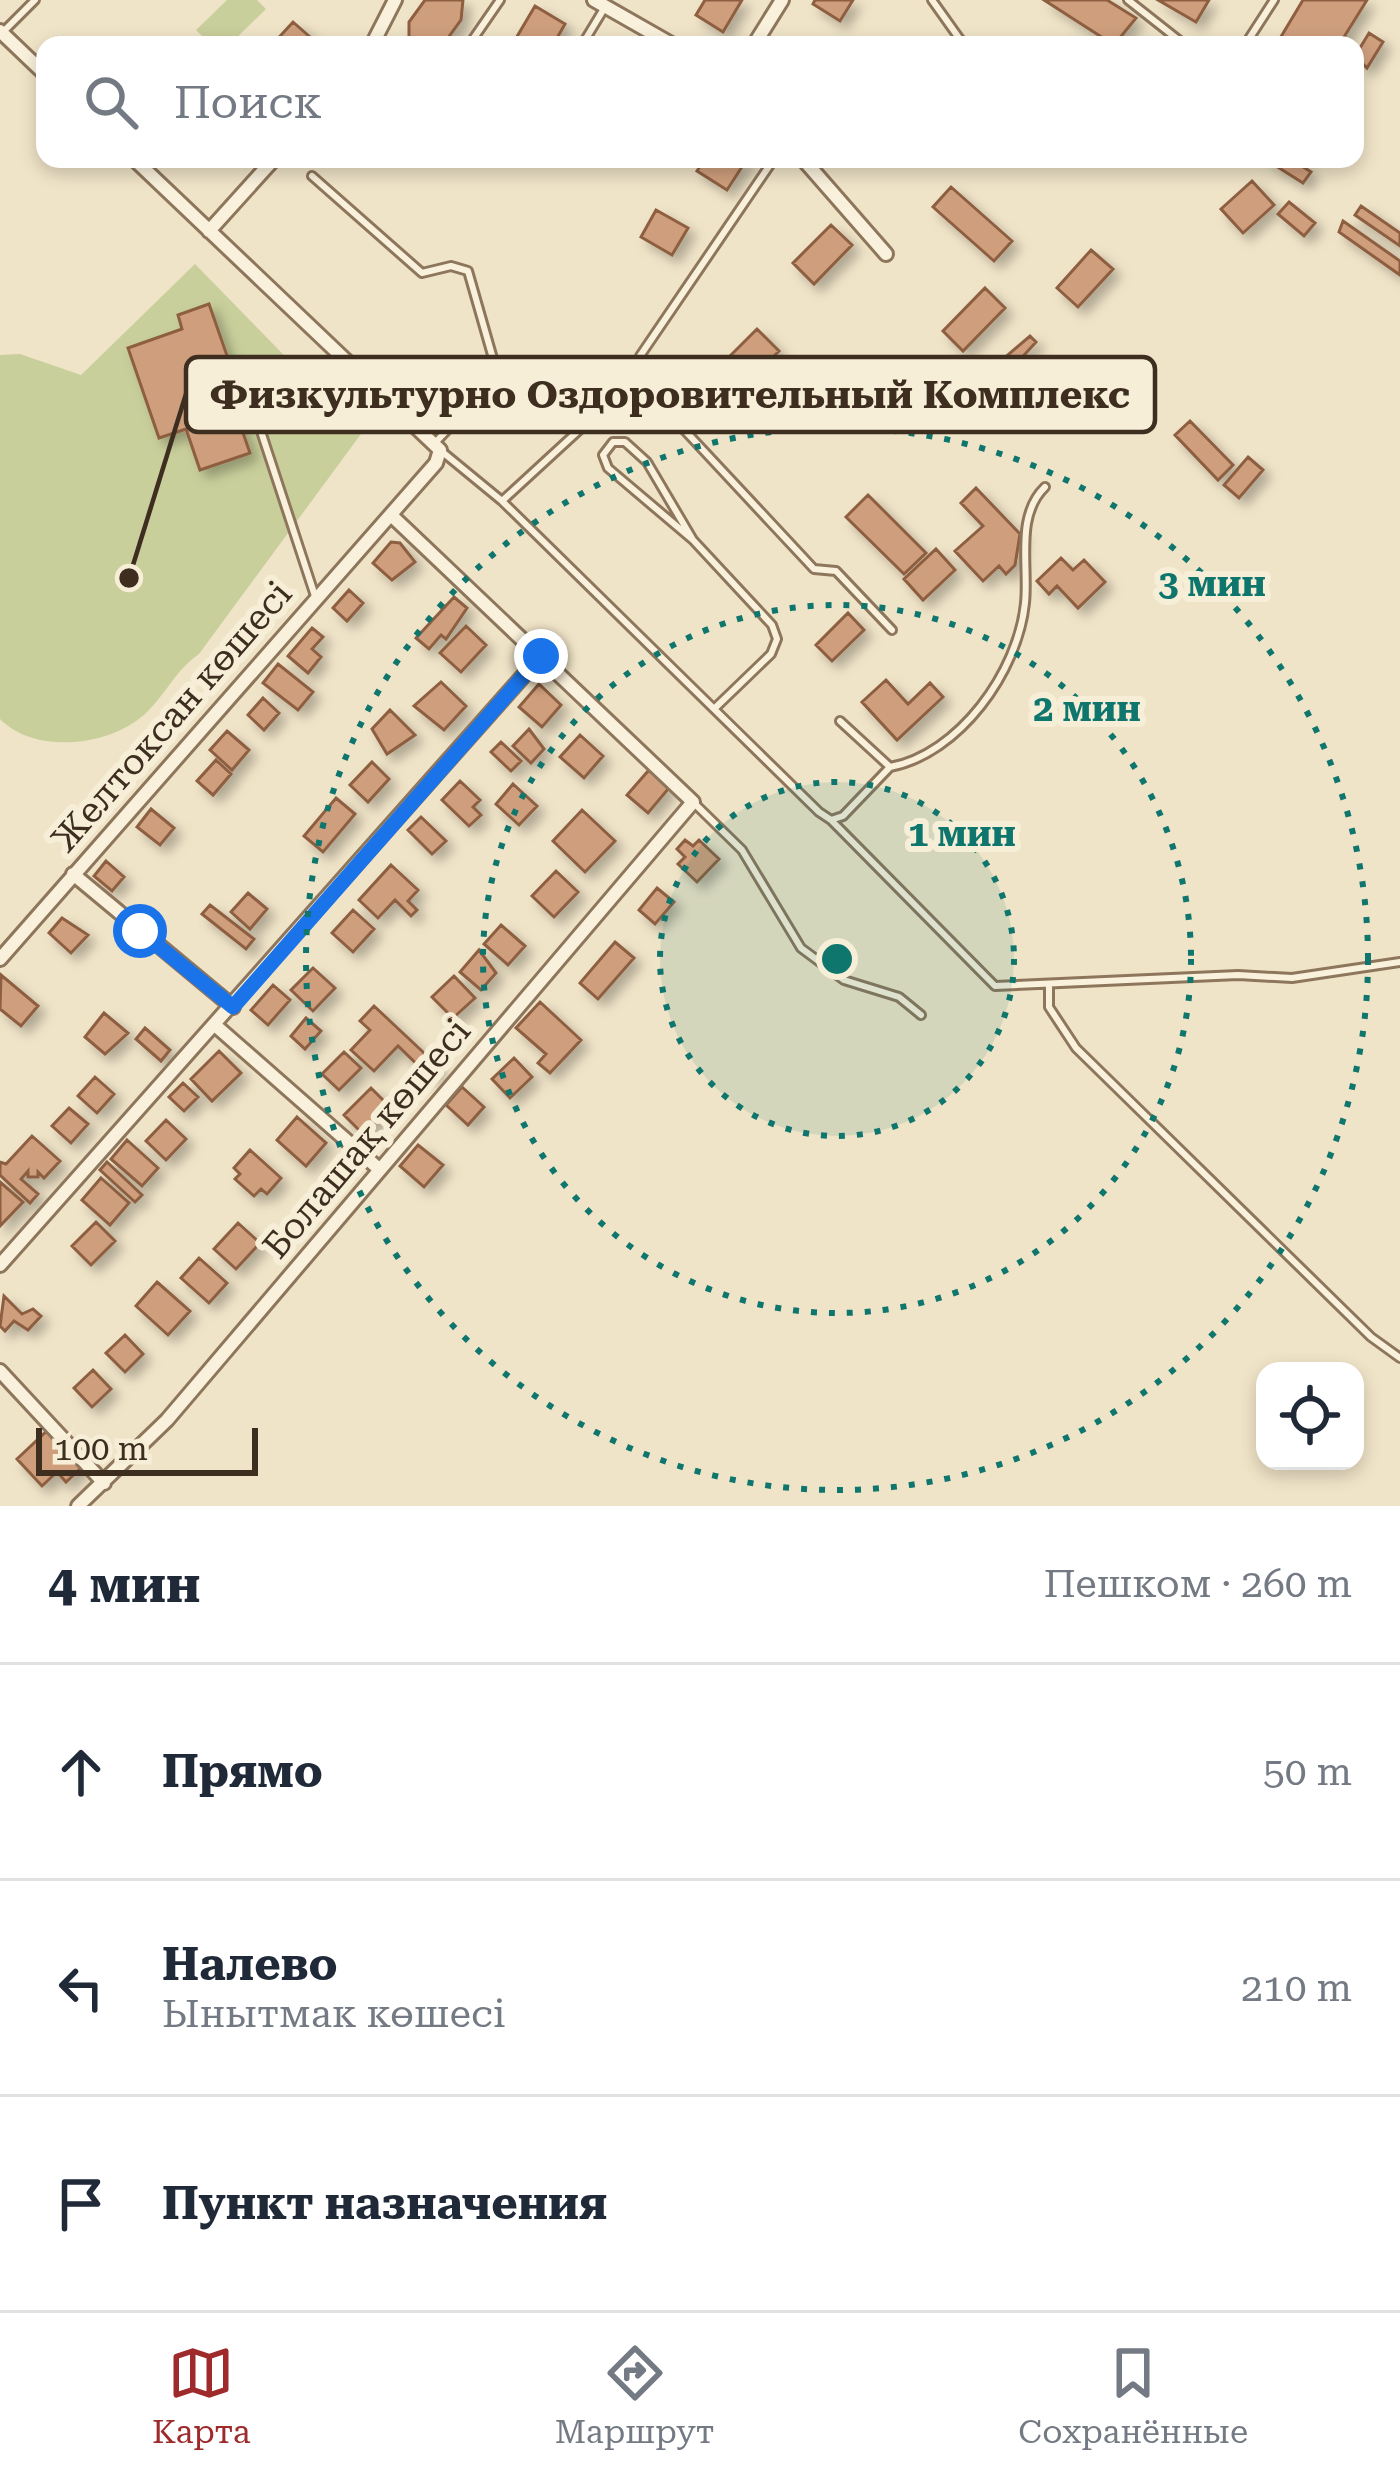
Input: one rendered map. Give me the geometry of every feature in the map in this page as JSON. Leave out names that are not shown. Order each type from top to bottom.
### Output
[{"type":"street","points":[[377,36],[395,0]]},
{"type":"street","points":[[760,36],[782,0]]},
{"type":"street","points":[[600,3],[657,36]]},
{"type":"street","points":[[1,32],[36,65]]},
{"type":"street","points":[[143,168],[437,447]]},
{"type":"street","points":[[209,231],[266,168]]},
{"type":"street","points":[[810,168],[886,254]]},
{"type":"street","name":"Желтоксан көшесі","points":[[0,959],[436,463],[437,447]]},
{"type":"street","points":[[391,515],[693,802]]},
{"type":"street","points":[[0,1265],[541,656]]},
{"type":"street","name":"Болашақ көшесі","points":[[79,1506],[166,1420],[693,802]]},
{"type":"street","points":[[73,874],[233,1007]]},
{"type":"street","points":[[216,1026],[379,1168]]},
{"type":"street","points":[[0,1371],[104,1483]]},
{"type":"lane","points":[[1,32],[35,0]]},
{"type":"lane","points":[[476,36],[500,0]]},
{"type":"lane","points":[[932,0],[958,36]]},
{"type":"lane","points":[[1128,0],[1174,36]]},
{"type":"lane","points":[[1251,36],[1274,0]]},
{"type":"lane","points":[[586,36],[600,3]]},
{"type":"lane","points":[[768,168],[640,356],[640,375],[648,391],[814,569],[836,571],[892,629]]},
{"type":"lane","points":[[312,176],[422,273],[451,266],[468,272],[499,376]]},
{"type":"lane","points":[[315,596],[254,410],[347,362]]},
{"type":"lane","points":[[502,501],[640,375]]},
{"type":"lane","points":[[556,376],[499,376],[437,447],[502,501],[995,986],[1238,975],[1292,978],[1400,962]]},
{"type":"lane","points":[[693,540],[647,462],[625,442],[613,442],[603,455],[608,468],[693,540],[772,625],[777,639],[771,654],[712,710]]},
{"type":"lane","points":[[831,820],[843,816],[890,767],[918,762],[983,706],[1021,627],[1026,529],[1032,500],[1045,487]]},
{"type":"lane","points":[[840,722],[890,767]]},
{"type":"lane","points":[[693,802],[742,850],[801,948],[844,980],[899,997],[921,1015]]},
{"type":"lane","points":[[1049,985],[1049,1007],[1076,1048],[1371,1337],[1400,1358]]},
{"type":"green space","points":[[227,0],[257,0],[266,9],[238,36],[202,36],[196,30]]},
{"type":"green space","points":[[195,264],[361,434],[199,654],[148,711],[133,723],[95,739],[53,742],[33,738],[0,719],[0,355],[20,354],[81,375]]},
{"type":"building","points":[[425,0],[463,0],[461,20],[449,36],[409,36],[409,22]]},
{"type":"building","points":[[705,0],[742,0],[723,32],[696,15]]},
{"type":"building","points":[[815,0],[853,0],[840,21],[813,4]]},
{"type":"building","points":[[1044,0],[1107,0],[1136,18],[1121,36],[1100,36]]},
{"type":"building","points":[[1158,0],[1209,0],[1196,22]]},
{"type":"building","points":[[1303,0],[1367,0],[1345,36],[1281,36]]},
{"type":"building","points":[[535,6],[565,24],[558,36],[517,36]]},
{"type":"building","points":[[293,22],[309,36],[280,36]]},
{"type":"building","points":[[1369,33],[1383,42],[1367,68],[1364,65],[1364,41]]},
{"type":"building","points":[[699,168],[741,168],[727,190]]},
{"type":"building","points":[[1279,168],[1305,168],[1311,172],[1303,183]]},
{"type":"building","points":[[1252,181],[1274,205],[1243,233],[1221,209]]},
{"type":"building","points":[[951,187],[1012,241],[994,261],[933,207]]},
{"type":"building","points":[[1289,202],[1315,223],[1304,236],[1278,214]]},
{"type":"building","points":[[1361,206],[1400,233],[1400,246],[1355,215]]},
{"type":"building","points":[[656,210],[688,228],[672,255],[641,237]]},
{"type":"building","points":[[1343,221],[1400,261],[1400,275],[1339,232]]},
{"type":"building","points":[[831,225],[852,245],[814,284],[793,263]]},
{"type":"building","points":[[1091,250],[1113,269],[1078,307],[1057,288]]},
{"type":"building","points":[[985,288],[1005,308],[963,351],[943,331]]},
{"type":"building","points":[[209,304],[233,373],[243,370],[255,402],[236,413],[250,453],[200,470],[186,429],[159,438],[128,348],[182,329],[178,315]]},
{"type":"building","points":[[757,329],[779,351],[729,401],[707,379]]},
{"type":"building","points":[[1030,336],[1036,342],[1006,375],[996,365]]},
{"type":"building","points":[[1190,421],[1233,465],[1218,480],[1175,435]]},
{"type":"building","points":[[1248,457],[1263,470],[1239,498],[1224,485]]},
{"type":"building","points":[[976,488],[1020,534],[1015,565],[1006,574],[999,566],[983,581],[955,551],[983,526],[961,503]]},
{"type":"building","points":[[868,495],[926,553],[904,574],[846,517]]},
{"type":"building","points":[[391,542],[400,543],[415,562],[392,580],[373,563]]},
{"type":"building","points":[[936,549],[955,570],[923,600],[904,579]]},
{"type":"building","points":[[1061,558],[1073,570],[1084,560],[1105,582],[1078,608],[1057,586],[1049,594],[1037,581]]},
{"type":"building","points":[[349,590],[363,603],[347,621],[333,608]]},
{"type":"building","points":[[454,597],[467,608],[446,639],[441,635],[429,649],[416,638]]},
{"type":"building","points":[[848,613],[864,630],[832,661],[816,645]]},
{"type":"building","points":[[466,626],[486,645],[461,672],[440,653]]},
{"type":"building","points":[[312,628],[323,637],[312,649],[321,657],[308,673],[288,656]]},
{"type":"building","points":[[278,664],[313,692],[298,710],[263,683]]},
{"type":"building","points":[[886,680],[908,704],[930,683],[943,697],[897,740],[862,702]]},
{"type":"building","points":[[441,682],[466,706],[444,730],[414,706]]},
{"type":"building","points":[[539,684],[561,705],[542,727],[519,707]]},
{"type":"building","points":[[263,698],[279,713],[264,730],[248,715]]},
{"type":"building","points":[[390,710],[415,735],[387,754],[372,729]]},
{"type":"building","points":[[529,729],[544,749],[531,763],[513,746]]},
{"type":"building","points":[[227,731],[249,750],[232,770],[210,750]]},
{"type":"building","points":[[580,735],[603,756],[584,778],[560,757]]},
{"type":"building","points":[[501,742],[521,761],[511,771],[491,752]]},
{"type":"building","points":[[216,760],[231,774],[213,795],[197,781]]},
{"type":"building","points":[[372,762],[389,779],[368,802],[350,785]]},
{"type":"building","points":[[649,770],[669,788],[648,813],[627,795]]},
{"type":"building","points":[[460,781],[480,800],[473,807],[481,815],[469,826],[442,800]]},
{"type":"building","points":[[513,784],[537,806],[519,825],[496,804]]},
{"type":"building","points":[[336,798],[355,814],[323,852],[304,836]]},
{"type":"building","points":[[151,809],[174,828],[160,845],[137,827]]},
{"type":"building","points":[[582,810],[615,841],[585,872],[553,841]]},
{"type":"building","points":[[421,817],[446,841],[432,854],[408,830]]},
{"type":"building","points":[[685,840],[693,846],[699,840],[719,859],[697,882],[678,864],[685,857],[677,849]]},
{"type":"building","points":[[106,861],[124,877],[112,891],[94,876]]},
{"type":"building","points":[[391,865],[418,890],[408,901],[417,910],[411,916],[395,900],[378,918],[359,900]]},
{"type":"building","points":[[556,871],[578,892],[554,917],[532,896]]},
{"type":"building","points":[[657,888],[674,902],[655,924],[639,910]]},
{"type":"building","points":[[248,893],[267,909],[250,929],[231,912]]},
{"type":"building","points":[[210,905],[254,939],[246,949],[202,914]]},
{"type":"building","points":[[353,910],[374,929],[353,952],[332,933]]},
{"type":"building","points":[[62,918],[88,935],[71,953],[49,933]]},
{"type":"building","points":[[501,925],[525,946],[508,965],[484,944]]},
{"type":"building","points":[[615,942],[634,958],[598,999],[580,983]]},
{"type":"building","points":[[479,950],[496,973],[481,990],[460,972]]},
{"type":"building","points":[[313,968],[335,988],[313,1011],[291,990]]},
{"type":"building","points":[[1,975],[38,1006],[21,1026],[0,1009]]},
{"type":"building","points":[[454,976],[475,998],[453,1018],[432,997]]},
{"type":"building","points":[[273,985],[290,1000],[268,1025],[251,1010]]},
{"type":"building","points":[[540,1002],[581,1040],[550,1073],[538,1063],[546,1054],[516,1028]]},
{"type":"building","points":[[374,1006],[439,1067],[430,1077],[398,1046],[374,1071],[351,1050],[370,1030],[360,1021]]},
{"type":"building","points":[[104,1013],[128,1033],[105,1054],[85,1037]]},
{"type":"building","points":[[306,1018],[321,1031],[305,1049],[291,1036]]},
{"type":"building","points":[[145,1028],[170,1050],[161,1061],[136,1039]]},
{"type":"building","points":[[219,1051],[241,1073],[212,1101],[191,1079]]},
{"type":"building","points":[[344,1052],[361,1068],[339,1090],[322,1074]]},
{"type":"building","points":[[514,1058],[532,1077],[510,1098],[492,1079]]},
{"type":"building","points":[[95,1077],[114,1094],[97,1113],[78,1096]]},
{"type":"building","points":[[183,1083],[198,1097],[184,1111],[169,1097]]},
{"type":"building","points":[[462,1087],[484,1107],[468,1125],[446,1105]]},
{"type":"building","points":[[371,1088],[390,1107],[363,1134],[344,1115]]},
{"type":"building","points":[[69,1108],[88,1124],[71,1143],[52,1126]]},
{"type":"building","points":[[297,1117],[326,1143],[306,1166],[277,1140]]},
{"type":"building","points":[[166,1120],[186,1139],[166,1160],[146,1141]]},
{"type":"building","points":[[32,1136],[60,1161],[44,1178],[38,1172],[38,1177],[28,1177],[28,1171],[21,1179],[38,1194],[30,1203],[0,1175],[0,1162],[6,1164]]},
{"type":"building","points":[[127,1140],[158,1168],[142,1186],[111,1159]]},
{"type":"building","points":[[418,1145],[443,1165],[424,1187],[400,1166]]},
{"type":"building","points":[[250,1150],[281,1178],[267,1194],[261,1189],[254,1196],[235,1179],[240,1174],[234,1168]]},
{"type":"building","points":[[107,1162],[142,1195],[135,1202],[100,1170]]},
{"type":"building","points":[[101,1178],[129,1203],[110,1225],[82,1200]]},
{"type":"building","points":[[0,1182],[23,1202],[0,1226]]},
{"type":"building","points":[[96,1222],[115,1241],[91,1265],[72,1246]]},
{"type":"building","points":[[238,1223],[260,1243],[236,1269],[214,1249]]},
{"type":"building","points":[[199,1258],[227,1283],[209,1303],[181,1278]]},
{"type":"building","points":[[157,1282],[190,1311],[168,1335],[136,1306]]},
{"type":"building","points":[[4,1296],[22,1314],[33,1309],[41,1316],[28,1330],[14,1321],[5,1331],[0,1326]]},
{"type":"building","points":[[125,1335],[143,1354],[125,1372],[106,1353]]},
{"type":"building","points":[[93,1370],[111,1389],[92,1407],[74,1388]]},
{"type":"building","points":[[50,1428],[84,1465],[66,1482],[57,1472],[42,1486],[17,1459]]},
{"type":"place","name":"Физкультурно Оздоровительный Комплекс","points":[[129,578]]},
{"type":"route","points":[[140,931],[233,1007],[541,656]]}]
